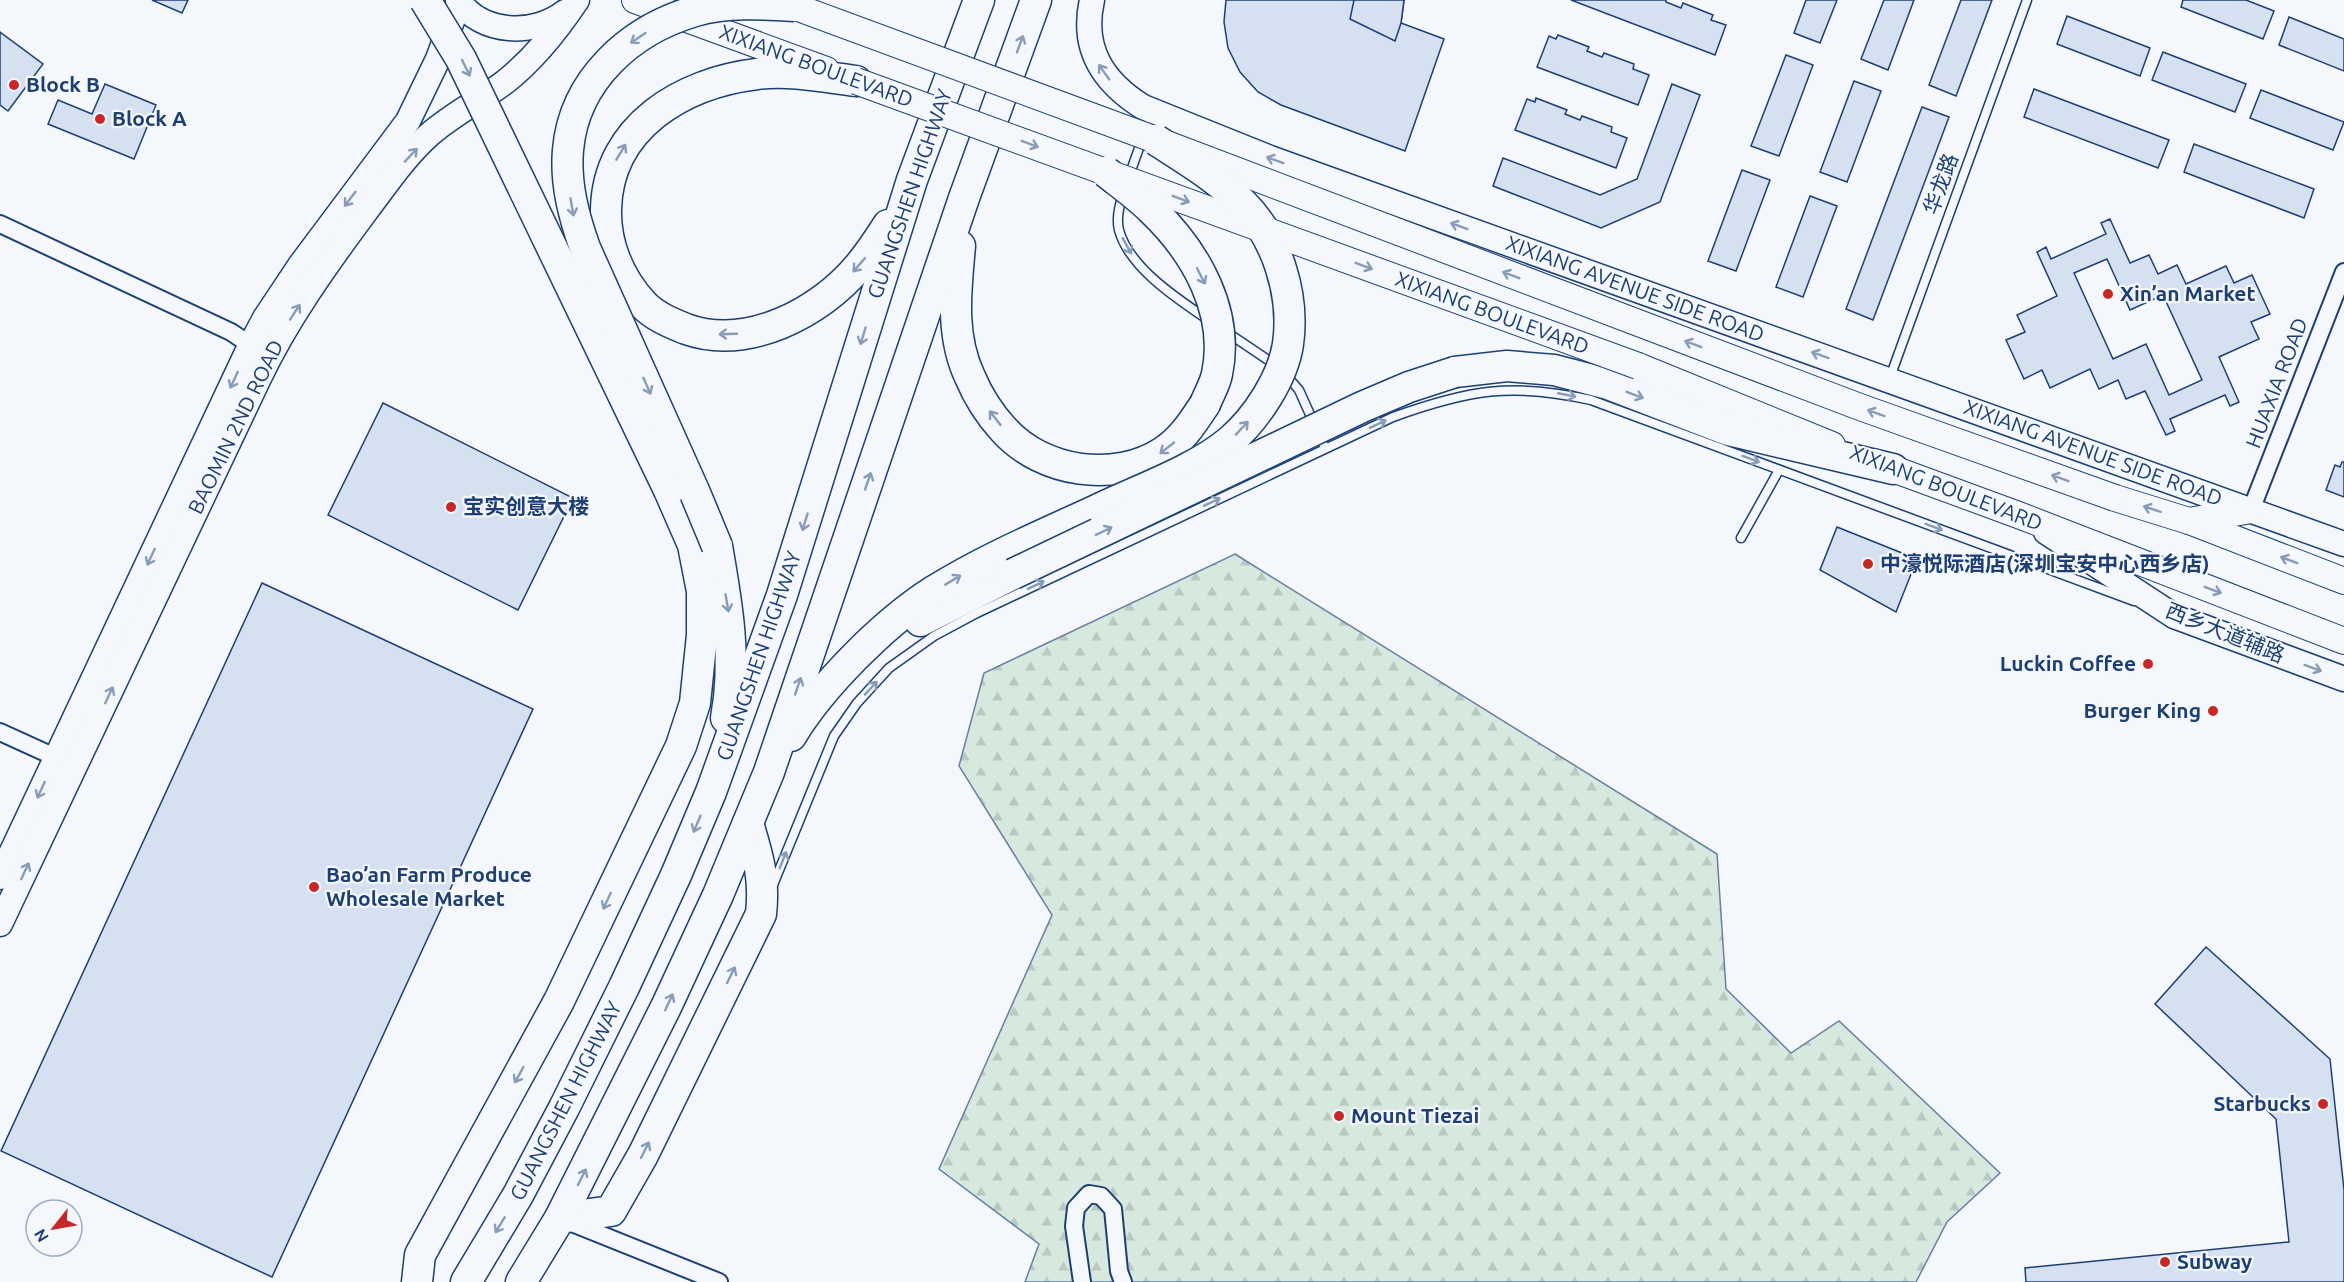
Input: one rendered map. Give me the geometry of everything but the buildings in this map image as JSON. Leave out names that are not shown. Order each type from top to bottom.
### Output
[{"type":"highway","points":[[419,1268],[559,1001],[681,746],[695,703],[702,635],[702,591],[693,545],[669,490],[461,59],[425,0]]},
{"type":"highway","name":"GUANGSHEN HIGHWAY","points":[[466,1282],[519,1195],[569,1098],[671,885],[711,792],[782,595],[912,180],[979,0]]},
{"type":"highway","points":[[711,792],[727,711],[731,659],[729,613],[717,546],[585,248],[568,186],[568,151],[573,120],[586,88],[609,61],[636,38],[662,23],[696,11],[726,5],[786,3]]},
{"type":"highway","points":[[521,1282],[560,1218],[666,1007],[718,895],[769,772],[964,198],[1036,5]]},
{"type":"highway","points":[[856,81],[787,73],[758,74],[725,79],[693,90],[664,107],[637,129],[618,155],[606,189],[605,231],[619,272],[644,305],[668,322],[699,333],[728,336],[758,331],[784,322],[834,291],[859,267],[891,221],[912,180]]},
{"type":"highway","points":[[769,772],[796,728],[828,687],[864,649],[896,621],[942,587],[971,570],[1200,461],[1230,441],[1255,414],[1276,381],[1288,345],[1289,307],[1281,267],[1265,232],[1241,202],[1203,171],[1156,140]]},
{"type":"highway","points":[[964,198],[954,308],[959,346],[969,375],[986,408],[1005,432],[1028,450],[1056,464],[1084,470],[1113,470],[1138,465],[1164,451],[1186,432],[1205,404],[1217,375],[1221,341],[1216,309],[1202,274],[1179,238],[1152,210],[1106,172]]},
{"type":"highway","points":[[864,649],[1013,574],[1362,407],[1408,387],[1455,372],[1507,366],[1554,370],[1608,384],[1728,430],[1893,469]]},
{"type":"highway","points":[[560,1218],[611,1211],[643,1155],[761,914],[764,889],[748,823]]},
{"type":"main road","name":"XIXIANG BOULEVARD","points":[[634,0],[1638,366],[1893,469],[2344,641]]},
{"type":"main road","name":"XIXIANG BOULEVARD","points":[[786,3],[1156,140],[1860,407],[2115,498],[2188,521],[2344,581]]},
{"type":"main road","points":[[2188,521],[2251,510]]},
{"type":"main road","points":[[405,1282],[419,1268]]},
{"type":"street","points":[[412,0],[428,27],[438,59]]},
{"type":"street","name":"XIXIANG AVENUE SIDE ROAD","points":[[1092,0],[1089,34],[1093,53],[1101,69],[1126,96],[1152,111],[1270,158],[2251,510]]},
{"type":"street","points":[[458,1],[479,19],[505,28],[518,29],[549,22],[563,14],[576,2]]},
{"type":"street","name":"BAOMIN 2ND ROAD","points":[[260,351],[265,318],[301,264],[408,121],[438,59],[458,1]]},
{"type":"street","name":"BAOMIN 2ND ROAD","points":[[0,924],[66,762],[260,351],[307,293],[398,169],[430,134],[460,116],[506,81],[532,57],[576,2]]},
{"type":"street","points":[[0,224],[231,332],[260,351]]},
{"type":"street","name":"HUAXIA ROAD","points":[[2251,510],[2344,272]]},
{"type":"street","points":[[2251,510],[2344,544]]},
{"type":"street","name":"西乡大道辅路","points":[[2021,516],[2174,616],[2344,680]]},
{"type":"street","points":[[0,732],[66,762]]},
{"type":"street","name":"BAOMIN 2ND ROAD","points":[[0,877],[66,762]]},
{"type":"street","points":[[1082,1282],[1074,1226],[1076,1208],[1089,1194],[1101,1196],[1113,1209],[1119,1270],[1123,1282]]},
{"type":"street","points":[[560,1218],[718,1282]]},
{"type":"lane","name":"华龙路","points":[[1889,380],[2027,0]]},
{"type":"lane","points":[[1152,111],[1120,204],[1119,231],[1127,248],[1139,264],[1172,294],[1284,372],[1299,390],[1325,448]]},
{"type":"lane","points":[[761,914],[834,736],[857,703],[889,668],[934,636],[977,613],[1325,448],[1393,417],[1475,392],[1536,390],[1591,400],[2174,616]]},
{"type":"lane","points":[[1742,538],[1779,470]]},
{"type":"lane","points":[[624,866],[661,767]]},
{"type":"green space","points":[[1235,554],[1717,854],[1726,989],[1791,1053],[1839,1021],[2000,1173],[1947,1222],[1916,1282],[1025,1282],[1039,1244],[939,1169],[1052,915],[959,766],[984,673]]},
{"type":"place","name":"Block B","points":[[14,85]]},
{"type":"place","name":"Block A","points":[[100,119]]},
{"type":"place","name":"Xin’an Market","points":[[2108,294]]},
{"type":"place","name":"宝实创意大楼","points":[[451,507]]},
{"type":"place","name":"中濠悦际酒店(深圳宝安中心西乡店)","points":[[1868,564]]},
{"type":"place","name":"Luckin Coffee","points":[[2148,664]]},
{"type":"place","name":"Burger King","points":[[2213,711]]},
{"type":"place","name":"Bao’an Farm Produce Wholesale Market","points":[[314,887]]},
{"type":"place","name":"Starbucks","points":[[2323,1104]]},
{"type":"place","name":"Mount Tiezai","points":[[1339,1116]]},
{"type":"place","name":"Subway","points":[[2165,1262]]}]
